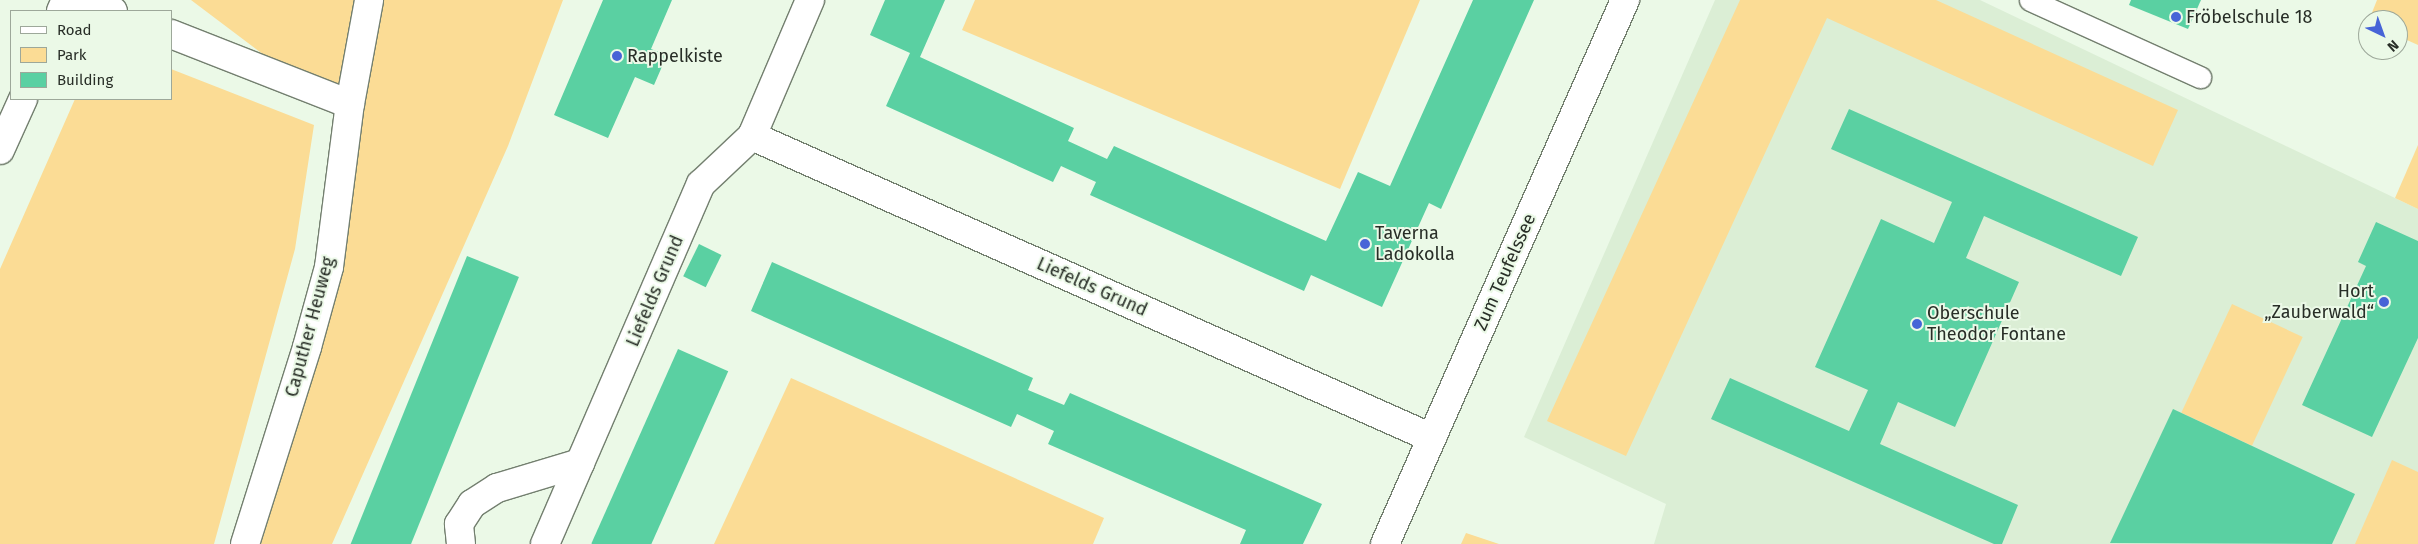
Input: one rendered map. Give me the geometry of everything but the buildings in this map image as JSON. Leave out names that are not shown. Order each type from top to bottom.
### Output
[{"type":"street","points":[[84,0],[110,10]]},
{"type":"street","name":"Caputher Heuweg","points":[[245,544],[307,347],[329,267],[350,104],[369,0]]},
{"type":"street","name":"Liefelds Grund","points":[[545,544],[701,184],[752,136],[810,0]]},
{"type":"street","name":"Zum Teufelssee","points":[[1386,544],[1625,0]]},
{"type":"street","points":[[172,34],[350,104]]},
{"type":"street","points":[[0,150],[23,100]]},
{"type":"street","name":"Liefelds Grund","points":[[752,136],[1432,438]]},
{"type":"street","points":[[461,544],[459,524],[472,504],[497,488],[580,463]]},
{"type":"lane","points":[[2030,0],[2200,77]]},
{"type":"shaded area","points":[[1715,0],[1980,0],[2418,209],[2418,544],[1654,544],[1666,504],[1524,437]]},
{"type":"green space","points":[[191,0],[563,0],[508,146],[332,544],[261,544],[328,324],[361,128]]},
{"type":"green space","points":[[975,0],[1420,0],[1340,189],[962,30]]},
{"type":"green space","points":[[1740,0],[1936,0],[2178,110],[2153,166],[1827,18],[1626,456],[1547,421]]},
{"type":"green space","points":[[2377,0],[2418,0],[2418,45],[2408,40],[2408,10],[2373,10]]},
{"type":"green space","points":[[172,69],[314,125],[295,249],[214,544],[0,544],[0,269],[75,100],[172,100]]},
{"type":"green space","points":[[2418,145],[2418,209],[2395,198]]},
{"type":"green space","points":[[2232,304],[2303,337],[2252,446],[2181,413]]},
{"type":"green space","points":[[791,378],[1104,518],[1093,544],[714,544]]},
{"type":"green space","points":[[2392,460],[2418,472],[2418,544],[2355,544]]},
{"type":"green space","points":[[1466,533],[1499,544],[1461,544]]},
{"type":"place","name":"Fröbelschule 18","points":[[2176,17]]},
{"type":"place","name":"Rappelkiste","points":[[617,56]]},
{"type":"place","name":"Taverna Ladokolla","points":[[1365,244]]},
{"type":"place","name":"Hort „Zauberwald“","points":[[2384,302]]},
{"type":"place","name":"Oberschule Theodor Fontane","points":[[1917,324]]}]
